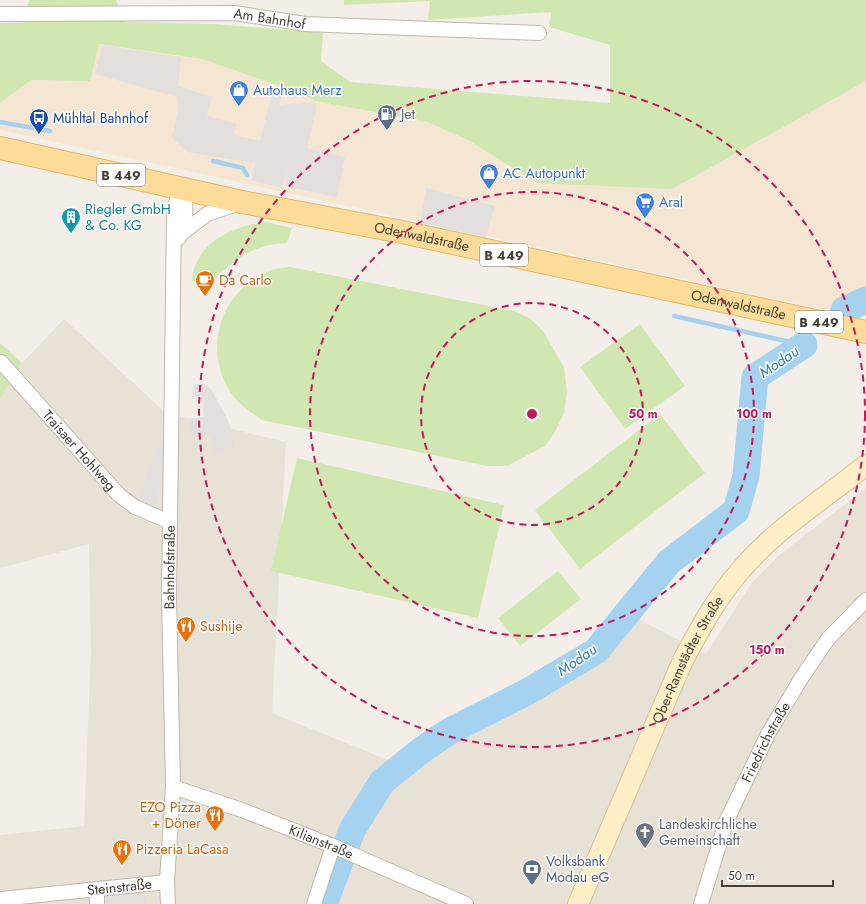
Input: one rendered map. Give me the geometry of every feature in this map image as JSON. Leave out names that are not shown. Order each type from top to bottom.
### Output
[{"type":"main road","name":"Odenwaldstraße","points":[[0,148],[242,202],[402,232],[866,332]]},
{"type":"main road","name":"Ober-Ramstädter Straße","points":[[578,904],[684,658],[705,620],[740,570],[770,541],[866,466]]},
{"type":"street","name":"Am Bahnhof","points":[[0,14],[235,13],[305,24],[539,33]]},
{"type":"street","name":"Bahnhofstraße","points":[[175,254],[181,234],[186,205],[184,195],[179,187]]},
{"type":"street","name":"Bahnhofstraße","points":[[168,904],[167,882],[173,787],[169,594],[175,254],[174,216],[179,187]]},
{"type":"street","points":[[181,234],[207,214],[242,202]]},
{"type":"street","name":"Traisaer Hohlweg","points":[[1,362],[119,495],[135,507],[170,522]]},
{"type":"street","name":"Friedrichstraße","points":[[701,904],[726,822],[768,734],[802,677],[828,639],[866,600]]},
{"type":"street","name":"Kilianstraße","points":[[173,787],[242,810],[361,858],[466,904]]},
{"type":"street","points":[[314,904],[332,846]]},
{"type":"street","name":"Steinstraße","points":[[0,899],[167,882]]},
{"type":"street","points":[[97,890],[97,904]]},
{"type":"shaded area","points":[[98,44],[202,59],[303,94],[315,101],[425,121],[468,140],[672,189],[866,81],[866,286],[825,310],[0,130],[0,103],[31,80],[90,81]]},
{"type":"shaded area","points":[[102,45],[181,57],[178,86],[212,97],[207,116],[237,124],[234,135],[260,141],[272,93],[282,93],[279,105],[305,102],[317,105],[307,148],[345,157],[337,197],[284,186],[288,168],[282,188],[251,180],[256,163],[187,152],[172,137],[178,109],[177,97],[95,74]]},
{"type":"shaded area","points":[[426,188],[495,206],[486,238],[423,223],[421,217]]},
{"type":"shaded area","points":[[64,319],[166,413],[286,442],[272,713],[398,764],[636,618],[706,654],[751,584],[777,557],[866,488],[866,904],[0,904],[0,835],[84,826],[91,653],[89,544],[0,568],[0,399],[22,363]]},
{"type":"shaded area","points":[[205,384],[211,389],[228,420],[235,446],[214,454],[211,436],[191,435],[190,418],[204,417],[202,396],[193,397],[194,385]]},
{"type":"shaded area","points":[[157,446],[163,448],[163,473],[156,494],[160,495],[156,507],[138,501]]},
{"type":"shaded area","points":[[145,895],[146,904],[105,904],[105,898]]},
{"type":"green space","points":[[29,0],[116,0],[125,22],[214,24],[323,33],[321,61],[350,82],[610,103],[610,45],[549,27],[551,12],[428,20],[430,1],[344,5],[344,0],[866,0],[866,81],[672,189],[537,183],[468,140],[425,121],[315,101],[303,94],[202,59],[99,44],[90,81],[31,80],[0,103],[0,23],[24,23]]},
{"type":"green space","points":[[266,222],[292,228],[287,243],[264,246],[244,255],[236,260],[211,283],[192,281],[194,268],[200,257],[207,247],[217,239],[240,228]]},
{"type":"green space","points":[[290,267],[514,311],[531,319],[543,331],[564,367],[567,392],[564,413],[555,432],[545,446],[507,466],[487,466],[262,420],[234,397],[224,380],[218,361],[217,342],[221,324],[228,306],[239,291],[254,279],[274,269]]},
{"type":"green space","points":[[640,324],[685,386],[625,429],[580,367]]},
{"type":"green space","points":[[0,343],[22,363],[0,399]]},
{"type":"green space","points":[[660,414],[705,473],[580,569],[535,510]]},
{"type":"green space","points":[[297,458],[504,505],[478,618],[271,571]]},
{"type":"green space","points":[[558,571],[581,599],[520,646],[498,618]]},
{"type":"waterway","points":[[0,122],[50,131]]},
{"type":"waterway","points":[[213,161],[243,168],[247,175]]},
{"type":"waterway","name":"Modau","points":[[844,310],[866,300]]},
{"type":"waterway","points":[[674,316],[804,345]]},
{"type":"waterway","name":"Modau","points":[[324,904],[352,830],[382,782],[423,749],[450,731],[527,692],[596,651],[669,562],[736,511],[746,476],[755,377],[804,345]]},
{"type":"place","name":"Autohaus Merz","points":[[239,107]]},
{"type":"place","name":"Jet","points":[[387,131]]},
{"type":"place","name":"Mühltal Bahnhof","points":[[39,135]]},
{"type":"place","name":"AC Autopunkt","points":[[489,190]]},
{"type":"place","name":"Aral","points":[[645,219]]},
{"type":"place","name":"Riegler GmbH & Co. KG","points":[[71,234]]},
{"type":"place","name":"Da Carlo","points":[[205,297]]},
{"type":"place","name":"Sushije","points":[[186,643]]},
{"type":"place","name":"EZO Pizza + Döner","points":[[215,832]]},
{"type":"place","name":"Landeskirchliche Gemeinschaft","points":[[645,849]]},
{"type":"place","name":"Pizzeria LaCasa","points":[[122,866]]},
{"type":"place","name":"Volksbank Modau eG","points":[[532,886]]}]
